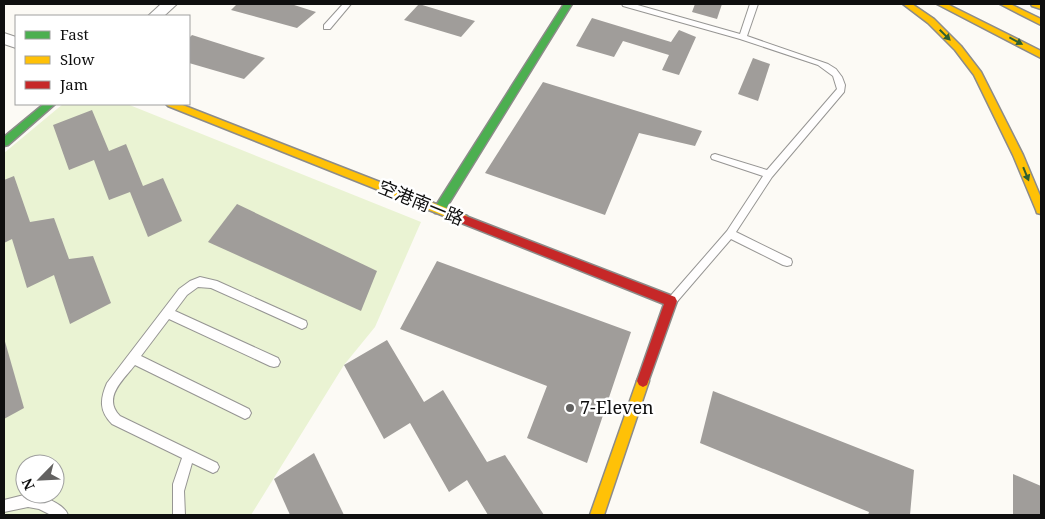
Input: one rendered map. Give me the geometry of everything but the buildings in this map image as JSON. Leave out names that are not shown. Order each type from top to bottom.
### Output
[{"type":"main road","points":[[439,210],[568,4]]},
{"type":"main road","points":[[907,4],[931,21],[978,74],[1018,155],[1041,210]]},
{"type":"main road","points":[[941,4],[1041,55]]},
{"type":"main road","points":[[1004,4],[1041,22]]},
{"type":"main road","points":[[1035,4],[1041,6]]},
{"type":"main road","points":[[4,142],[49,105]]},
{"type":"main road","name":"空港南一路","points":[[174,105],[672,301]]},
{"type":"main road","points":[[597,515],[672,301]]},
{"type":"street","points":[[156,15],[170,4]]},
{"type":"lane","points":[[327,27],[347,4]]},
{"type":"lane","points":[[626,4],[743,37],[821,63],[830,68],[841,80],[841,90],[769,174],[730,234],[672,301]]},
{"type":"lane","points":[[743,37],[754,4]]},
{"type":"lane","points":[[715,157],[769,174]]},
{"type":"lane","points":[[730,234],[787,262]]},
{"type":"lane","points":[[213,467],[116,420],[110,415],[106,407],[106,397],[111,386],[191,284],[199,281],[206,282],[302,324]]},
{"type":"lane","points":[[168,313],[274,362]]},
{"type":"lane","points":[[133,358],[245,413]]},
{"type":"lane","points":[[179,515],[178,482],[189,455]]},
{"type":"lane","points":[[4,506],[33,500],[44,504],[62,515]]},
{"type":"green space","points":[[62,105],[129,105],[421,222],[375,327],[344,365],[251,515],[4,515],[4,153]]},
{"type":"traffic: fast","points":[[439,210],[568,4]]},
{"type":"traffic: fast","points":[[4,142],[49,105]]},
{"type":"traffic: slow","points":[[907,4],[931,21],[958,48],[978,74],[1018,155],[1041,210]]},
{"type":"traffic: slow","points":[[941,4],[1041,55]]},
{"type":"traffic: slow","points":[[1004,4],[1041,22]]},
{"type":"traffic: slow","points":[[1035,4],[1041,6]]},
{"type":"traffic: slow","points":[[174,105],[463,219]]},
{"type":"traffic: slow","points":[[597,515],[643,381]]},
{"type":"traffic: jam","points":[[463,219],[671,301],[643,381]]},
{"type":"place","name":"7-Eleven","points":[[570,408]]}]
